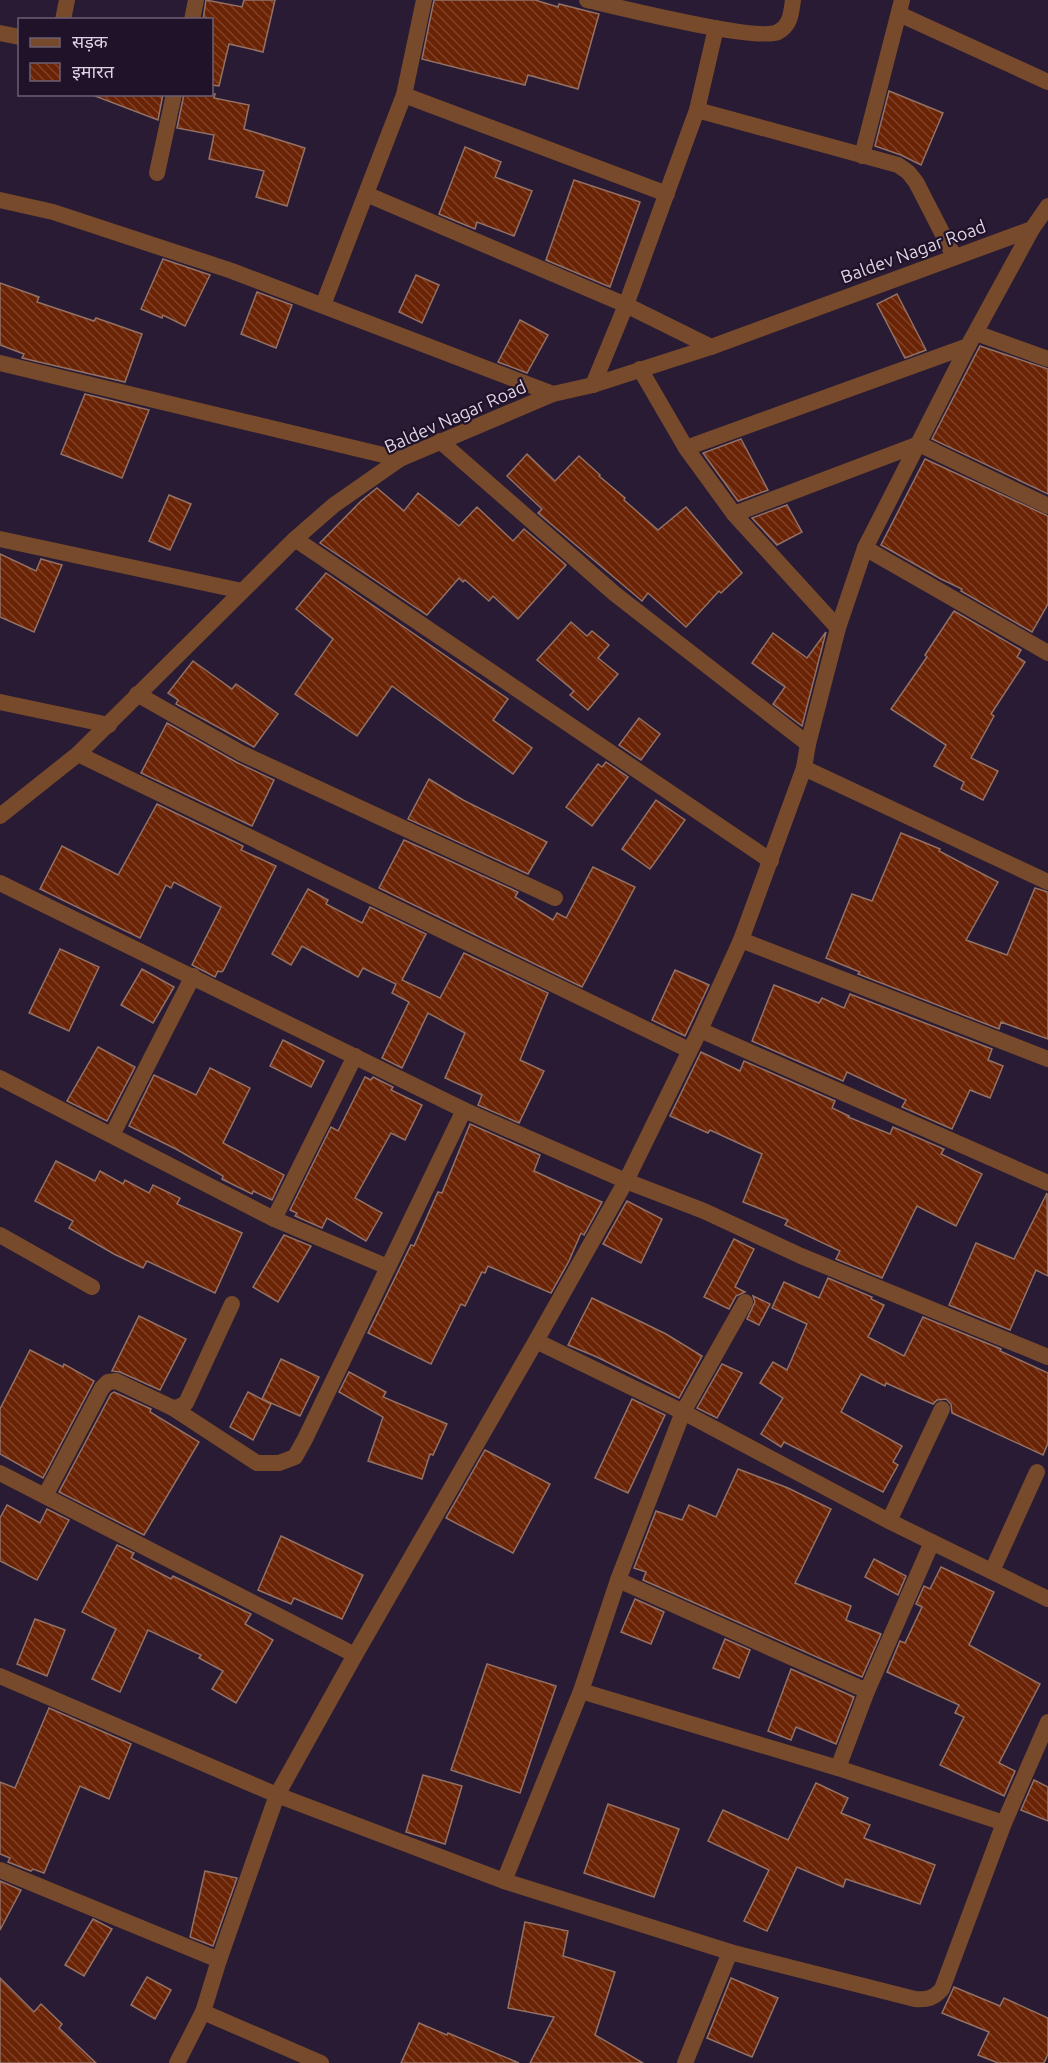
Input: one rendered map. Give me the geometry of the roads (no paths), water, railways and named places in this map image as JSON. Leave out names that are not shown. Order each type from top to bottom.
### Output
[{"type":"street","points":[[63,18],[67,0]]},
{"type":"street","points":[[192,18],[196,0]]},
{"type":"street","points":[[323,304],[404,95],[424,0]]},
{"type":"street","points":[[586,0],[716,28],[771,35],[786,27],[791,16],[793,0]]},
{"type":"street","points":[[862,156],[900,7],[1048,82]]},
{"type":"street","points":[[593,385],[626,305],[697,110],[716,28]]},
{"type":"street","points":[[0,33],[18,37]]},
{"type":"street","points":[[404,95],[667,194]]},
{"type":"street","points":[[157,172],[174,96]]},
{"type":"street","points":[[697,110],[898,165],[916,182],[954,256]]},
{"type":"street","points":[[366,194],[626,305],[711,346]]},
{"type":"street","points":[[0,200],[53,212],[232,271],[554,394]]},
{"type":"street","points":[[177,2063],[203,2012],[219,1960],[278,1795],[354,1655],[536,1341],[626,1180],[700,1030],[741,940],[804,768],[838,628],[865,548],[972,340],[1032,229],[1048,206]]},
{"type":"street","name":"Baldev Nagar Road","points":[[0,816],[78,754],[109,725],[137,694],[295,539],[334,505],[400,459],[554,394],[593,385],[711,346],[1032,229]]},
{"type":"street","points":[[686,448],[972,340],[1048,359]]},
{"type":"street","points":[[0,363],[400,459]]},
{"type":"street","points":[[640,369],[686,448],[734,514],[838,628]]},
{"type":"street","points":[[440,441],[615,594],[808,744]]},
{"type":"street","points":[[734,514],[919,444],[1048,506]]},
{"type":"street","points":[[0,539],[242,591]]},
{"type":"street","points":[[295,539],[771,861]]},
{"type":"street","points":[[865,548],[1048,652]]},
{"type":"street","points":[[137,694],[241,753],[555,898]]},
{"type":"street","points":[[0,702],[109,725]]},
{"type":"street","points":[[78,754],[689,1050]]},
{"type":"street","points":[[804,768],[1048,882]]},
{"type":"street","points":[[0,883],[464,1110],[704,1211],[801,1256],[1048,1357]]},
{"type":"street","points":[[741,940],[1048,1059]]},
{"type":"street","points":[[112,1134],[193,976]]},
{"type":"street","points":[[700,1030],[1048,1183]]},
{"type":"street","points":[[274,1220],[354,1056]]},
{"type":"street","points":[[0,1078],[112,1134],[274,1220],[388,1267]]},
{"type":"street","points":[[45,1496],[102,1388],[108,1382],[116,1381],[173,1408],[257,1463],[279,1463],[294,1456],[305,1439],[464,1110]]},
{"type":"street","points":[[0,1235],[92,1287]]},
{"type":"street","points":[[504,1881],[581,1691],[618,1580],[683,1412],[745,1302]]},
{"type":"street","points":[[173,1408],[186,1402],[232,1304]]},
{"type":"street","points":[[536,1341],[683,1412],[889,1521],[1048,1599]]},
{"type":"street","points":[[889,1521],[942,1409]]},
{"type":"street","points":[[992,1571],[1037,1472]]},
{"type":"street","points":[[0,1473],[354,1655]]},
{"type":"street","points":[[838,1768],[867,1690],[932,1542]]},
{"type":"street","points":[[618,1580],[867,1690]]},
{"type":"street","points":[[0,1676],[278,1795],[504,1881],[730,1952],[926,2000],[936,1996],[942,1989],[1004,1823],[1048,1722]]},
{"type":"street","points":[[581,1691],[838,1768],[1004,1823]]},
{"type":"street","points":[[0,1870],[219,1960]]},
{"type":"street","points":[[685,2063],[730,1952]]},
{"type":"street","points":[[203,2012],[321,2063]]}]
